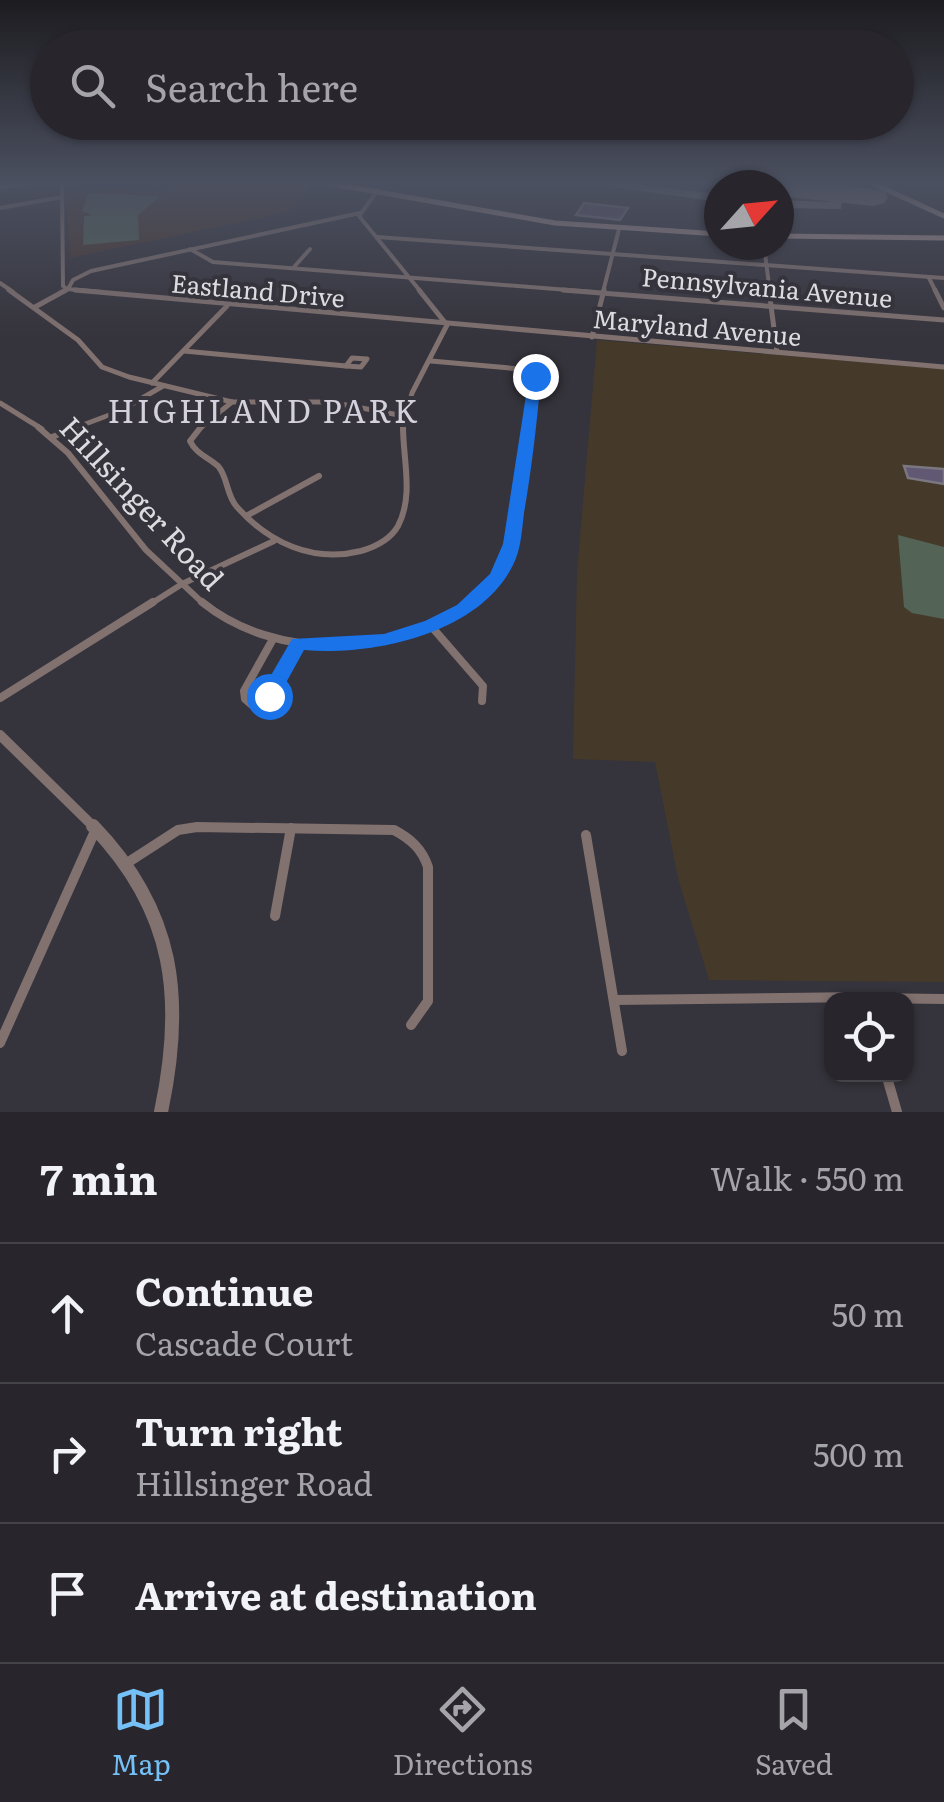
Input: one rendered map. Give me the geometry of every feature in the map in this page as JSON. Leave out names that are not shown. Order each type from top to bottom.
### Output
[{"type":"main road","points":[[794,236],[944,238]]},
{"type":"street","points":[[62,235],[67,290]]},
{"type":"street","points":[[63,276],[79,276],[257,235]]},
{"type":"street","points":[[592,337],[617,235]]},
{"type":"street","points":[[377,237],[944,278]]},
{"type":"street","points":[[232,402],[204,424],[190,442],[194,450],[220,468],[226,493],[274,541],[321,558],[343,556],[387,540],[399,526],[404,502],[404,416],[447,325],[377,237]]},
{"type":"street","name":"Pennsylvania Avenue","points":[[190,249],[214,262],[944,320]]},
{"type":"street","points":[[293,268],[310,249]]},
{"type":"street","points":[[767,260],[777,352]]},
{"type":"street","points":[[34,308],[67,290],[79,276]]},
{"type":"street","points":[[929,277],[944,308]]},
{"type":"street","points":[[0,283],[78,340],[102,368],[151,384],[232,402],[330,402],[404,416]]},
{"type":"street","name":"Eastland Drive","points":[[67,290],[447,325]]},
{"type":"street","points":[[151,384],[227,306]]},
{"type":"street","name":"Maryland Avenue","points":[[447,325],[944,367]]},
{"type":"street","points":[[184,350],[346,366]]},
{"type":"street","name":"Hillsinger Road","points":[[0,403],[52,437],[120,520],[182,584],[226,622],[273,639],[326,646],[384,640],[432,626],[463,609],[506,564],[536,379],[530,372],[430,361]]},
{"type":"street","points":[[52,437],[120,412],[162,386]]},
{"type":"street","points":[[248,514],[318,476]]},
{"type":"street","points":[[0,698],[182,584],[274,541]]},
{"type":"street","points":[[432,626],[483,686],[482,700]]},
{"type":"street","points":[[273,639],[244,691],[245,699],[252,704],[269,696],[298,644]]},
{"type":"street","points":[[0,735],[127,863],[154,908],[169,967],[171,1023],[161,1112]]},
{"type":"street","points":[[275,916],[291,828]]},
{"type":"street","points":[[0,1044],[95,830]]},
{"type":"street","points":[[127,863],[178,830],[394,830],[411,838],[424,853],[428,867],[428,1001],[411,1025]]},
{"type":"street","points":[[586,834],[622,1051]]},
{"type":"street","points":[[614,1000],[824,998]]},
{"type":"street","points":[[914,999],[944,999]]},
{"type":"street","points":[[888,1082],[897,1112]]},
{"type":"shaded area","points":[[69,235],[180,235],[70,258]]},
{"type":"shaded area","points":[[597,340],[944,369],[944,982],[709,980],[678,878],[655,762],[573,759],[577,572]]},
{"type":"green space","points":[[83,235],[139,235],[139,240],[83,245]]},
{"type":"green space","points":[[898,535],[944,547],[944,619],[912,613],[904,607]]},
{"type":"building","points":[[904,466],[944,469],[944,484],[908,478]]},
{"type":"district","name":"HIGHLAND PARK","points":[[264,412]]},
{"type":"route","points":[[269,696],[298,644],[326,646],[384,640],[432,626],[463,609],[496,578],[506,564],[511,544],[529,440],[535,376]]}]
